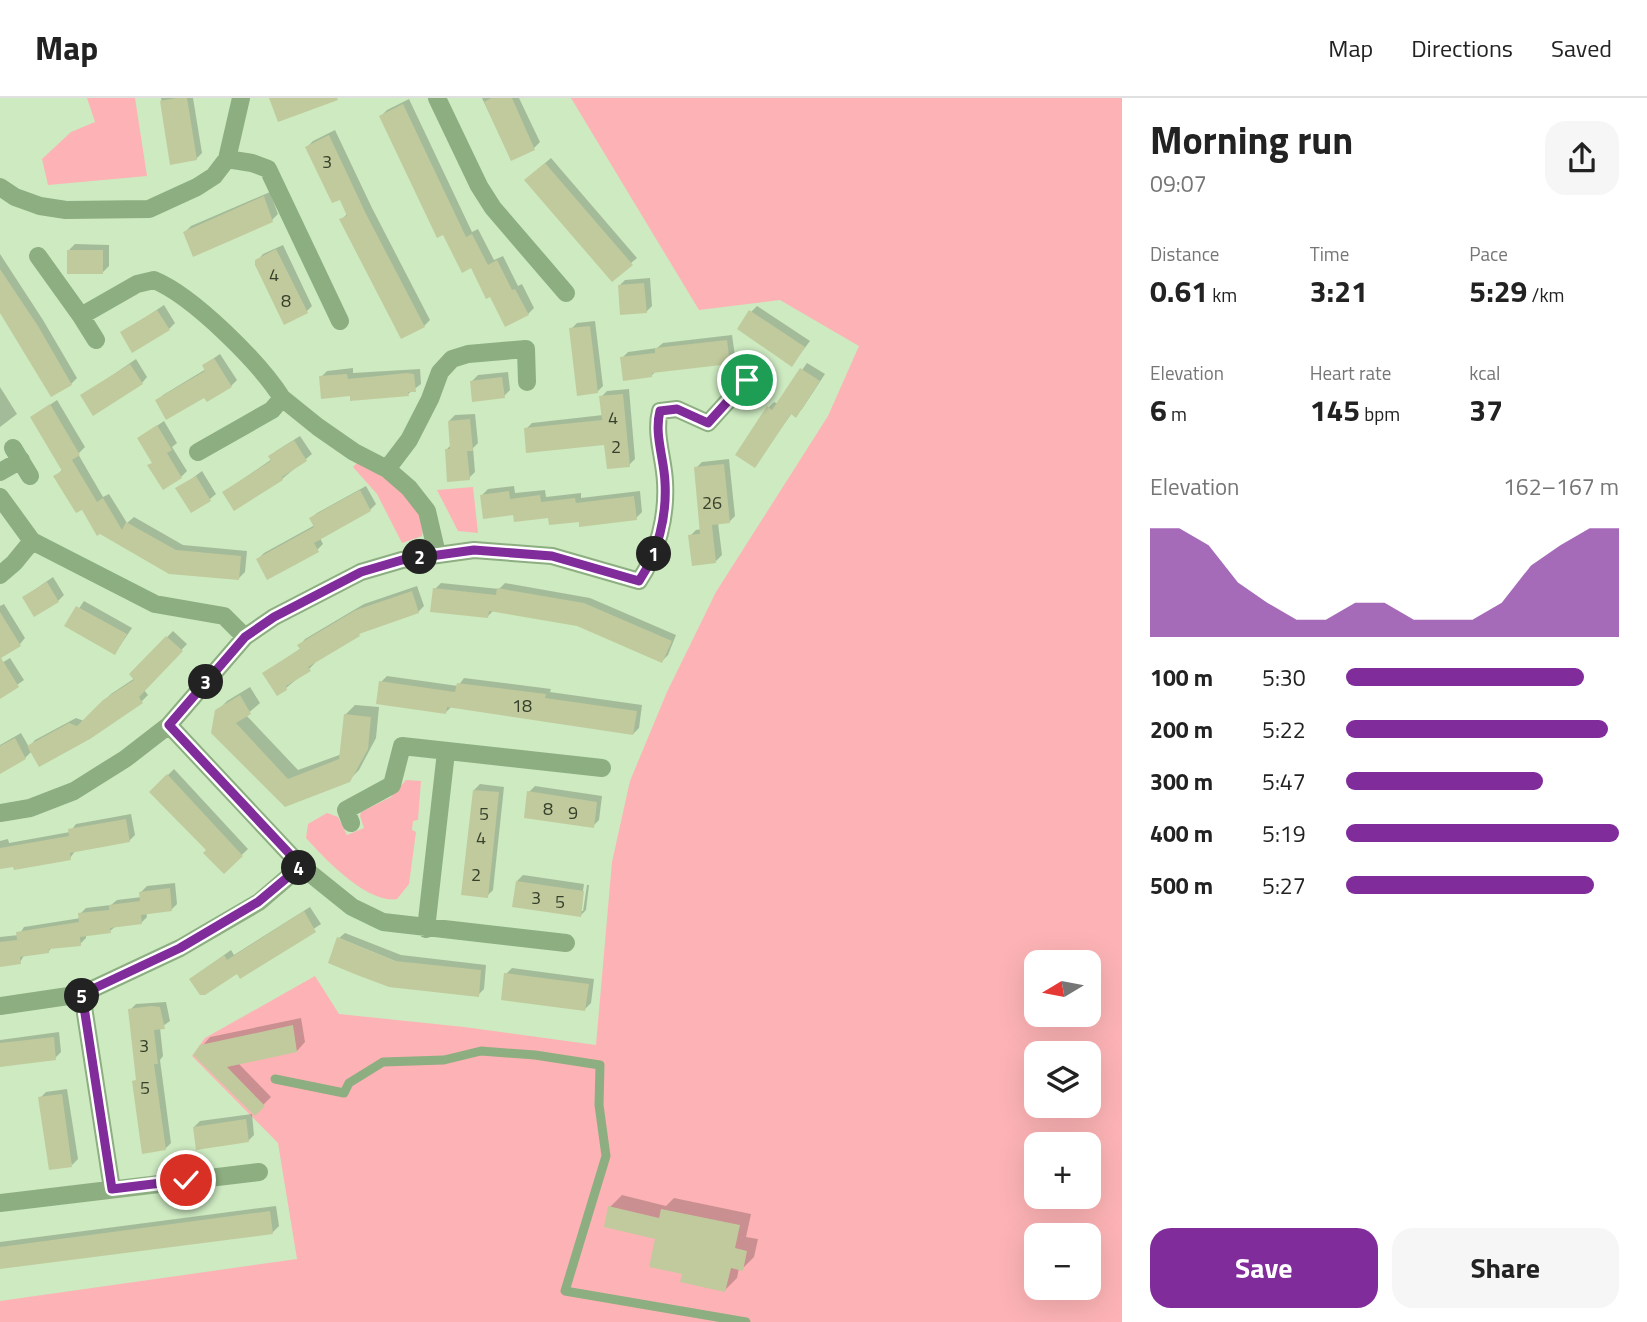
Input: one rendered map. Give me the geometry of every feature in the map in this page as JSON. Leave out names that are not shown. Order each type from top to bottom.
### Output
[{"type":"street","points":[[0,187],[15,197],[40,206],[66,210],[149,209],[197,187],[214,176],[227,159],[241,98]]},
{"type":"street","points":[[437,98],[479,187],[493,208],[566,293]]},
{"type":"street","points":[[227,159],[268,169],[340,321]]},
{"type":"street","points":[[38,256],[96,340]]},
{"type":"street","points":[[81,316],[137,284],[154,280],[181,294],[248,356],[270,379],[282,398],[318,427],[354,452],[387,469],[409,488],[427,511],[437,554]]},
{"type":"street","points":[[387,469],[409,440],[430,399],[440,372],[452,359],[468,354],[526,349],[527,382]]},
{"type":"street","points":[[0,813],[30,808],[74,791],[125,759],[169,725],[245,637],[274,617],[361,572],[402,560],[474,550],[552,556],[639,581],[648,568],[659,540],[664,508],[666,483],[657,423],[660,411],[677,409],[708,423],[747,380]]},
{"type":"street","points":[[198,452],[272,410],[282,398]]},
{"type":"street","points":[[0,472],[17,454],[30,476]]},
{"type":"street","points":[[0,497],[32,541],[155,604],[224,616],[245,637]]},
{"type":"street","points":[[0,575],[32,541]]},
{"type":"street","points":[[169,725],[301,866],[352,907],[383,922],[566,943]]},
{"type":"street","points":[[351,823],[346,810],[392,785],[402,747],[602,768]]},
{"type":"street","points":[[426,929],[446,752]]},
{"type":"street","points":[[0,1006],[82,994],[180,948],[258,902],[301,866]]},
{"type":"street","points":[[82,994],[112,1189]]},
{"type":"street","points":[[0,1203],[259,1172]]},
{"type":"lane","points":[[275,1079],[344,1093],[349,1083],[383,1062],[444,1059],[481,1051],[535,1055],[600,1065],[599,1105],[606,1156],[565,1292],[746,1322]]},
{"type":"shaded area","points":[[87,98],[135,98],[147,176],[48,185],[42,159],[71,132],[95,122]]},
{"type":"shaded area","points":[[571,98],[1122,98],[1122,1322],[0,1322],[0,1301],[297,1259],[278,1143],[192,1056],[205,1038],[315,976],[339,1014],[596,1045],[612,862],[630,781],[667,692],[716,592],[828,416],[859,346],[780,300],[699,310]]},
{"type":"shaded area","points":[[358,462],[402,491],[411,501],[422,524],[422,536],[402,543],[377,494],[353,467]]},
{"type":"shaded area","points":[[473,487],[478,533],[458,531],[437,490]]},
{"type":"shaded area","points":[[406,780],[421,781],[418,820],[413,821],[412,830],[416,832],[409,884],[397,899],[385,899],[360,887],[324,857],[306,838],[308,824],[327,813],[338,817],[347,835],[364,828],[361,812],[391,797]]},
{"type":"building","points":[[187,98],[197,160],[170,165],[160,101]]},
{"type":"building","points":[[269,98],[337,98],[338,100],[278,122]]},
{"type":"building","points":[[491,98],[512,98],[535,150],[511,161],[484,102]]},
{"type":"building","points":[[403,104],[466,237],[472,234],[488,265],[497,260],[512,290],[515,289],[529,315],[505,327],[490,297],[486,299],[471,268],[462,273],[443,235],[437,238],[379,116]]},
{"type":"building","points":[[329,135],[366,214],[425,327],[401,339],[339,219],[347,216],[340,200],[332,203],[305,147]]},
{"type":"building","points":[[545,163],[633,265],[612,282],[524,180]]},
{"type":"building","points":[[264,196],[273,222],[193,257],[183,232]]},
{"type":"building","points":[[276,249],[308,313],[284,325],[255,265],[255,260]]},
{"type":"building","points":[[67,250],[103,250],[103,274],[67,274]]},
{"type":"building","points":[[0,269],[38,326],[72,385],[51,397],[0,313]]},
{"type":"building","points":[[644,283],[647,313],[620,315],[618,285]]},
{"type":"building","points":[[157,310],[170,330],[132,353],[120,332]]},
{"type":"building","points":[[749,310],[805,347],[792,367],[737,329]]},
{"type":"building","points":[[590,326],[598,393],[577,396],[569,328]]},
{"type":"building","points":[[727,340],[730,364],[652,373],[652,377],[623,381],[620,357],[655,353],[655,348]]},
{"type":"building","points":[[214,358],[232,387],[207,402],[204,398],[166,420],[155,400],[205,371],[202,365]]},
{"type":"building","points":[[130,364],[143,384],[93,416],[80,395]]},
{"type":"building","points":[[800,368],[820,381],[796,418],[791,414],[755,468],[735,455],[767,406],[772,410]]},
{"type":"building","points":[[347,374],[348,379],[414,374],[416,392],[408,392],[409,396],[350,401],[350,396],[321,399],[319,376]]},
{"type":"building","points":[[502,377],[505,398],[472,402],[470,381]]},
{"type":"building","points":[[623,394],[630,467],[607,469],[604,445],[526,453],[524,428],[602,420],[599,396]]},
{"type":"building","points":[[50,404],[80,455],[72,460],[97,502],[103,498],[122,530],[126,522],[176,550],[241,556],[239,580],[169,574],[100,534],[97,536],[82,510],[76,513],[53,476],[62,471],[30,417]]},
{"type":"building","points":[[470,419],[473,451],[467,451],[470,480],[447,482],[445,449],[450,449],[448,421]]},
{"type":"building","points":[[157,425],[172,450],[167,453],[182,478],[163,490],[147,465],[152,463],[137,438]]},
{"type":"building","points":[[294,440],[307,461],[282,477],[283,480],[234,511],[222,492],[271,461],[268,456]]},
{"type":"building","points":[[724,464],[730,523],[712,525],[716,563],[692,566],[688,535],[700,534],[694,467]]},
{"type":"building","points":[[196,476],[211,501],[191,513],[175,488]]},
{"type":"building","points":[[360,490],[371,511],[314,543],[319,552],[267,580],[256,559],[314,527],[309,518]]},
{"type":"building","points":[[509,491],[510,499],[540,495],[541,502],[575,498],[576,503],[634,496],[637,520],[579,527],[579,522],[549,525],[548,518],[514,522],[513,515],[483,519],[480,495]]},
{"type":"building","points":[[47,582],[59,602],[34,617],[22,597]]},
{"type":"building","points":[[433,588],[496,595],[497,588],[584,603],[672,641],[662,663],[577,626],[489,611],[488,618],[430,612]]},
{"type":"building","points":[[412,591],[419,613],[359,634],[360,636],[308,667],[311,671],[286,686],[287,690],[277,696],[262,673],[300,649],[297,645],[356,610]]},
{"type":"building","points":[[76,606],[127,634],[115,655],[64,626]]},
{"type":"building","points":[[0,612],[21,646],[1,658],[19,687],[0,699]]},
{"type":"building","points":[[166,636],[183,651],[139,697],[143,703],[90,739],[39,767],[27,746],[69,723],[77,726],[103,700],[134,680],[129,674]]},
{"type":"building","points":[[379,681],[455,692],[457,683],[546,694],[545,698],[637,711],[633,735],[447,707],[446,714],[376,704]]},
{"type":"building","points":[[240,695],[251,714],[236,723],[288,779],[339,759],[344,714],[371,717],[368,749],[350,782],[285,807],[211,733],[215,710]]},
{"type":"building","points":[[15,738],[26,759],[0,774],[0,746]]},
{"type":"building","points":[[167,774],[243,856],[224,874],[203,853],[206,850],[149,792]]},
{"type":"building","points":[[473,790],[499,792],[488,898],[461,895]]},
{"type":"building","points":[[527,791],[597,802],[594,828],[524,818]]},
{"type":"building","points":[[126,819],[130,842],[70,853],[71,860],[14,870],[13,867],[0,869],[0,848],[69,836],[68,829]]},
{"type":"building","points":[[516,881],[584,891],[581,917],[512,907]]},
{"type":"building","points":[[170,888],[172,911],[141,915],[142,924],[110,928],[111,933],[80,937],[81,946],[49,949],[49,953],[20,957],[21,964],[0,967],[0,942],[17,940],[16,932],[79,922],[78,913],[109,910],[109,905],[140,901],[139,892]]},
{"type":"building","points":[[304,911],[316,932],[240,979],[237,974],[205,995],[200,995],[189,979],[224,955],[227,960]]},
{"type":"building","points":[[337,937],[395,961],[481,970],[479,997],[389,987],[328,963]]},
{"type":"building","points":[[504,973],[589,984],[585,1011],[501,1000]]},
{"type":"building","points":[[160,1007],[165,1029],[154,1030],[158,1064],[154,1064],[166,1150],[142,1154],[132,1081],[136,1080],[128,1009]]},
{"type":"building","points":[[293,1025],[297,1052],[227,1067],[265,1106],[255,1116],[193,1055],[200,1045]]},
{"type":"building","points":[[54,1037],[56,1060],[0,1067],[0,1043]]},
{"type":"building","points":[[62,1094],[72,1167],[49,1170],[38,1097]]},
{"type":"building","points":[[246,1119],[249,1142],[196,1150],[193,1127]]},
{"type":"building","points":[[608,1206],[659,1218],[661,1209],[740,1225],[735,1248],[747,1251],[743,1271],[731,1268],[725,1292],[680,1282],[682,1274],[649,1267],[655,1239],[604,1227]]},
{"type":"building","points":[[270,1211],[273,1234],[0,1269],[0,1247]]},
{"type":"route","points":[[186,1180],[112,1189],[82,994],[180,948],[258,902],[301,866],[169,725],[245,637],[274,617],[361,572],[402,560],[474,550],[552,556],[639,581],[648,568],[659,540],[664,508],[666,483],[657,423],[660,411],[677,409],[708,423],[747,380]]}]
